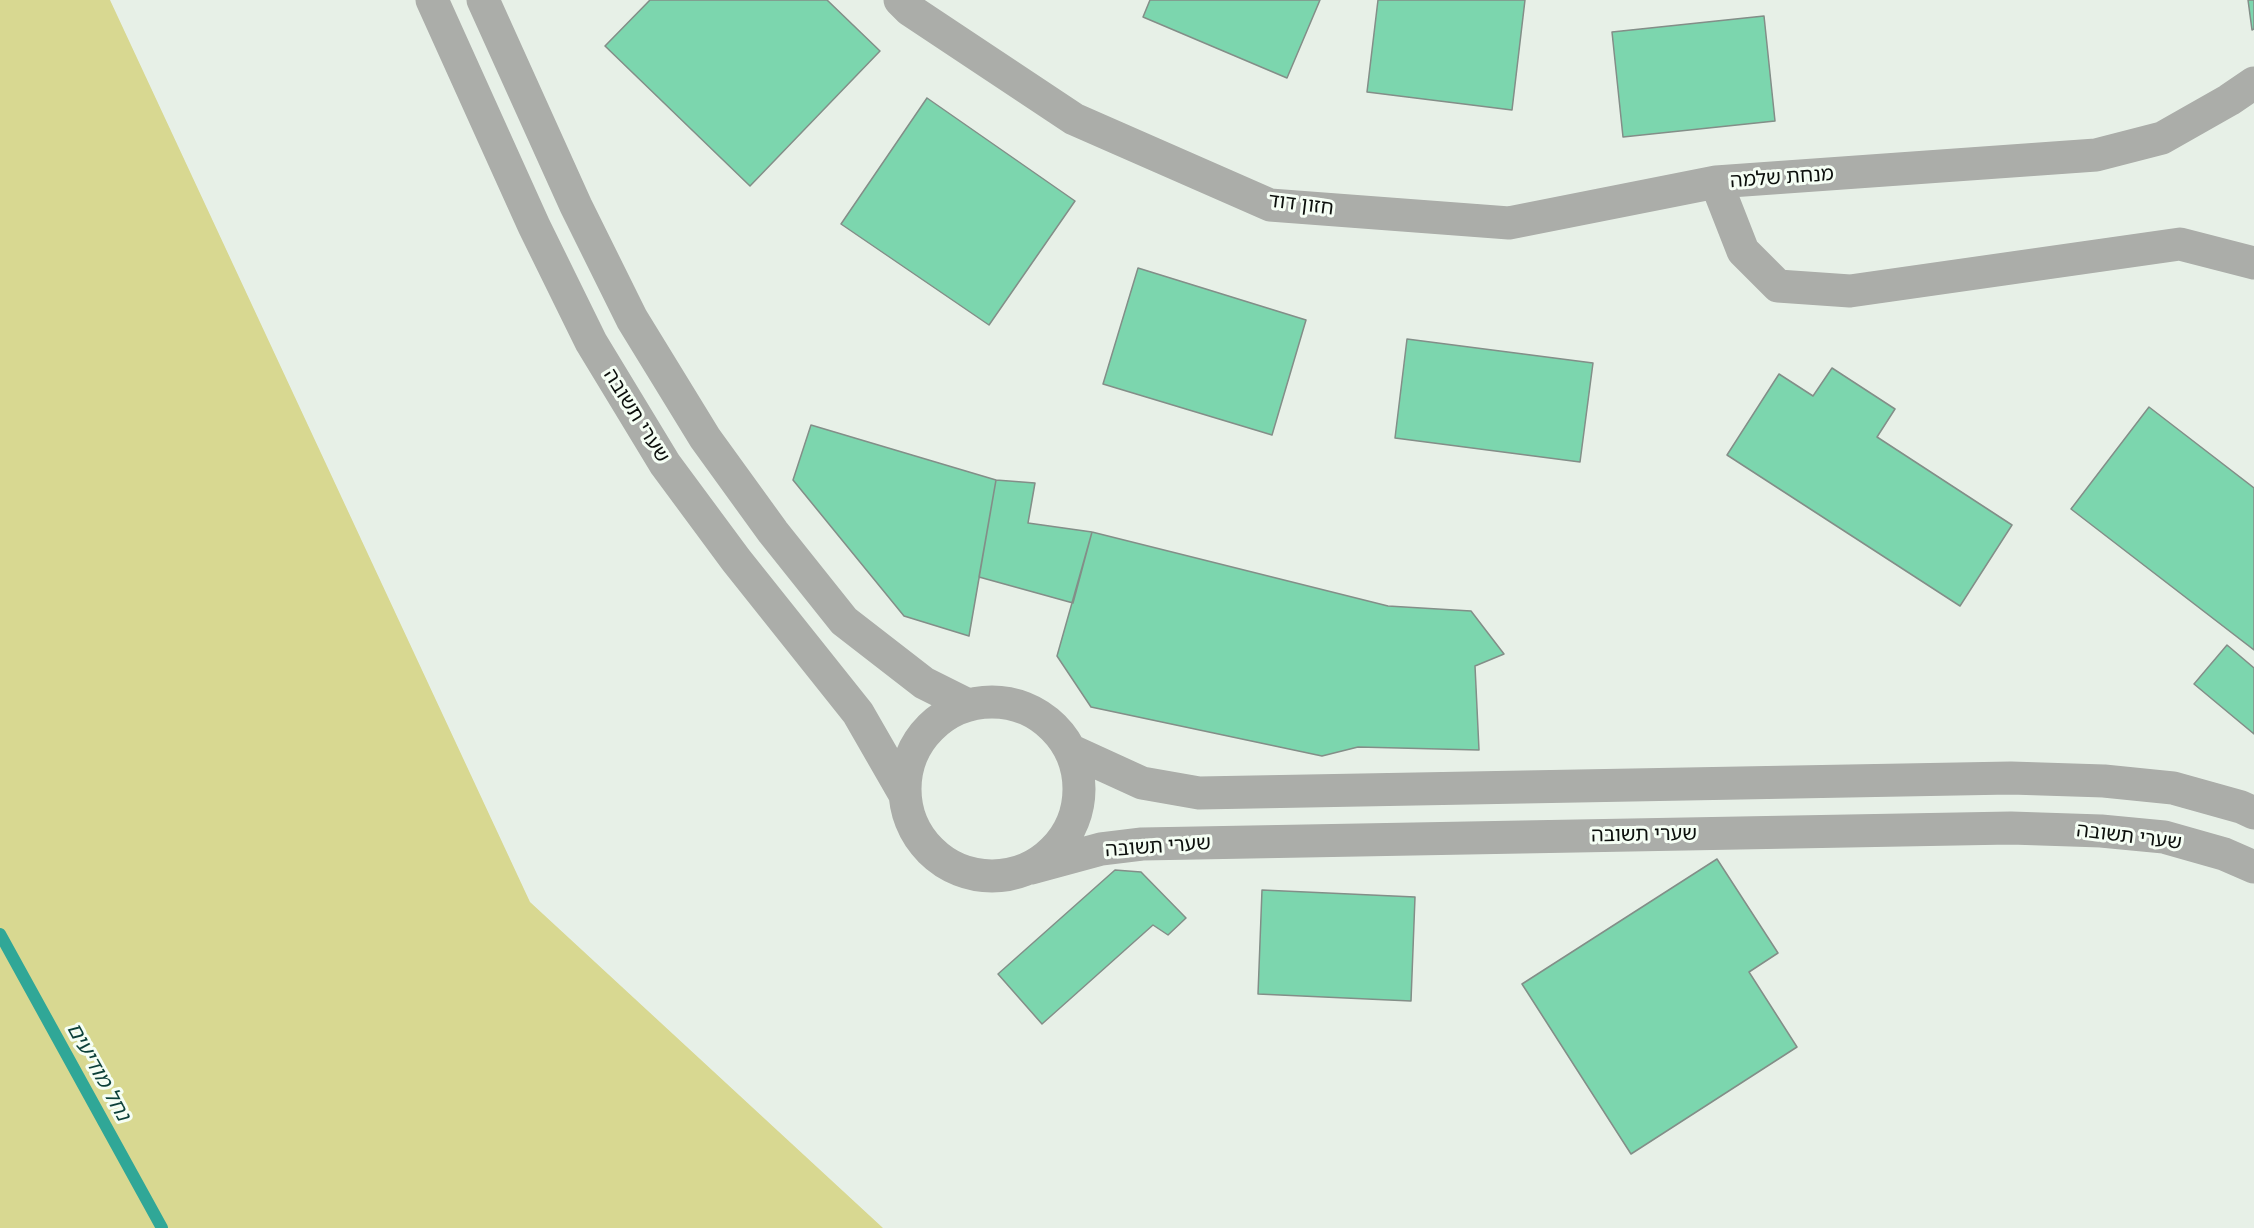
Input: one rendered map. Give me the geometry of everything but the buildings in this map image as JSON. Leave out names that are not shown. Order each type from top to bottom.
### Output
[{"type":"street","name":"שערי תשובה","points":[[432,0],[534,226],[591,342],[665,464],[736,560],[858,713],[904,793]]},
{"type":"street","points":[[483,0],[576,206],[627,309],[705,438],[773,532],[844,621],[924,683],[968,705]]},
{"type":"street","name":"חזון דוד","points":[[900,0],[910,10],[1074,118],[1270,205],[1509,223],[1716,183]]},
{"type":"street","name":"מנחת שלמה","points":[[2254,83],[2162,138],[2096,155],[1716,183],[1743,250],[1778,286],[1850,291],[2180,244],[2254,263]]},
{"type":"street","points":[[988,701],[1022,706],[1051,723],[1072,750],[1081,784],[1075,818],[1058,848],[1030,868],[998,876],[963,872],[934,854],[913,826],[904,793],[909,759],[927,730],[954,709],[968,705],[988,701]]},
{"type":"street","points":[[1072,750],[1142,783],[1199,793],[2011,778],[2104,781],[2173,788],[2241,807],[2254,813]]},
{"type":"street","name":"שערי תשובה","points":[[1030,868],[1101,849],[1142,844],[2011,828],[2101,831],[2164,837],[2224,854],[2254,867]]},
{"type":"green space","points":[[0,0],[110,0],[530,902],[883,1228],[0,1228]]},
{"type":"waterway","name":"נחל מודיעים","points":[[0,934],[162,1228]]}]
